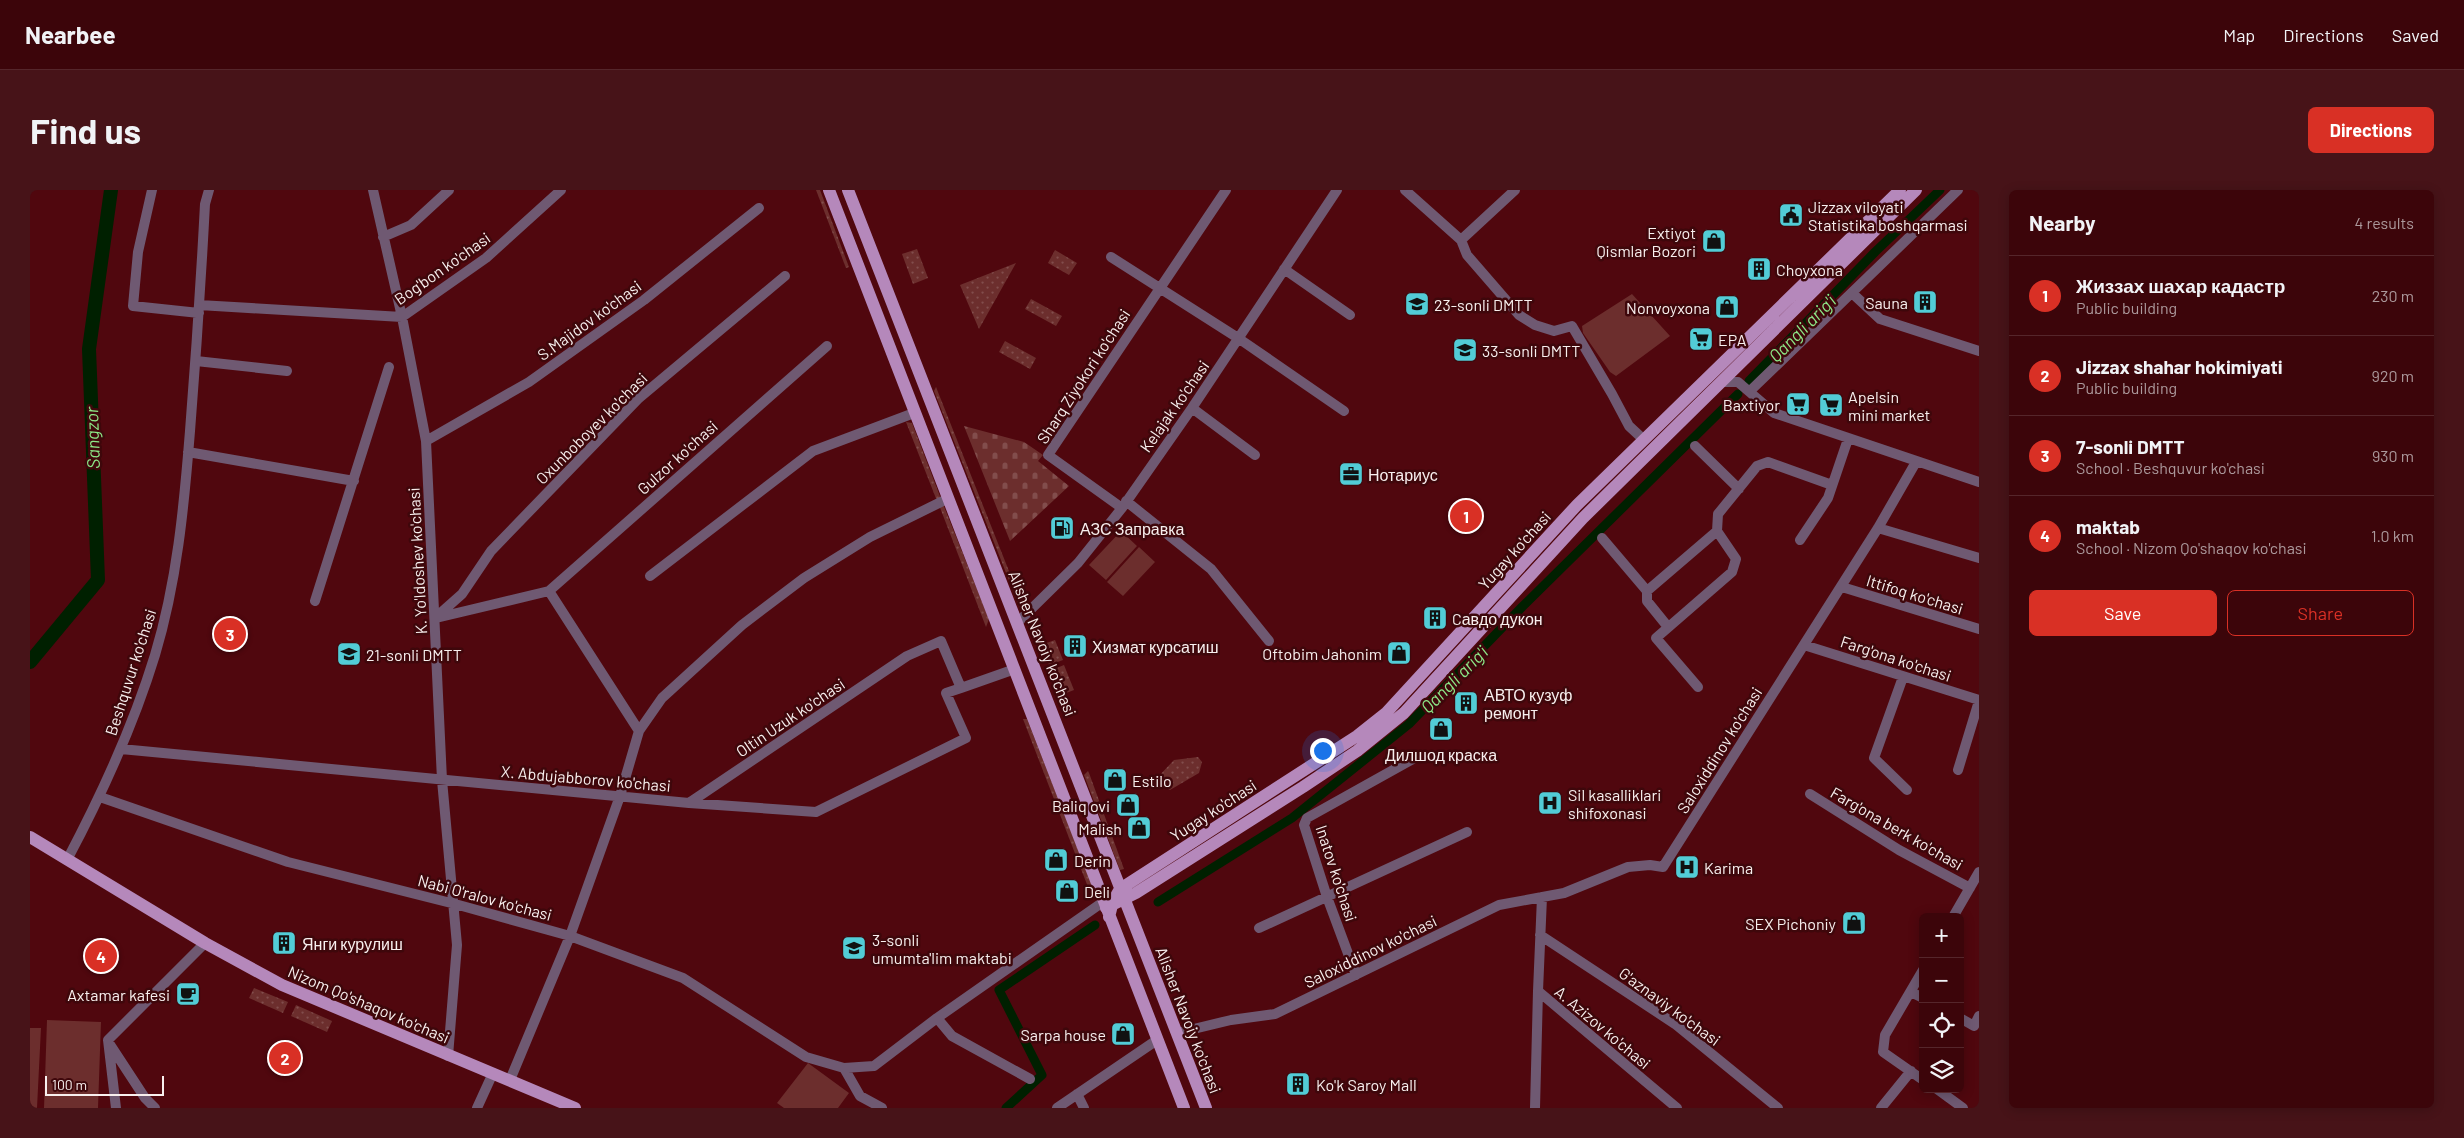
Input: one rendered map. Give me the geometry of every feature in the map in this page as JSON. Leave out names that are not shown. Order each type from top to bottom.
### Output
[{"type":"main road","name":"Alisher Navoiy ko'chasi","points":[[829,190],[1097,885],[1115,897],[1177,1033],[1206,1108]]},
{"type":"main road","name":"Alisher Navoiy ko'chasi","points":[[848,190],[1017,623],[1115,897],[1157,1040],[1184,1108]]},
{"type":"main road","name":"Yugay ko'chasi","points":[[1115,897],[1357,751],[1398,718],[1583,518],[1738,366],[1904,193]]},
{"type":"main road","name":"Yugay ko'chasi","points":[[1115,897],[1356,736],[1386,713],[1577,505],[1643,439],[1904,193]]},
{"type":"main road","points":[[894,361],[912,354]]},
{"type":"main road","name":"Nizom Qo'shaqov ko'chasi","points":[[30,837],[205,943],[282,985],[575,1108]]},
{"type":"street","points":[[152,190],[138,252],[133,306],[199,309]]},
{"type":"street","name":"Beshquvur ko'chasi","points":[[67,860],[100,797],[121,749],[155,655],[170,594],[182,528],[196,361],[205,204],[209,190]]},
{"type":"street","name":"K. Yo'ldoshev ko'chasi","points":[[373,190],[402,317],[426,441],[442,780],[455,904],[457,945],[448,1056]]},
{"type":"street","points":[[383,237],[410,225],[448,190]]},
{"type":"street","name":"Bog'bon ko'chasi","points":[[199,309],[402,317],[486,258],[561,190]]},
{"type":"street","name":"Sharq Ziyokori ko'chasi","points":[[1124,505],[1048,455],[1158,287],[1226,190]]},
{"type":"street","name":"Kelajak ko'chasi","points":[[1017,623],[1078,563],[1124,505],[1192,408],[1337,190]]},
{"type":"street","points":[[1405,190],[1461,240],[1468,255],[1519,315],[1535,325],[1554,331],[1572,326],[1612,394],[1628,426],[1643,439]]},
{"type":"street","points":[[1461,240],[1515,190]]},
{"type":"street","points":[[1750,392],[1958,190]]},
{"type":"street","name":"S.Majidov ko'chasi","points":[[426,441],[528,382],[644,300],[759,208]]},
{"type":"street","points":[[1111,257],[1238,338],[1344,411]]},
{"type":"street","points":[[1284,269],[1350,315]]},
{"type":"street","name":"Oxunboboyev ko'chasi","points":[[435,618],[462,594],[491,551],[638,399],[785,276]]},
{"type":"street","points":[[1852,293],[1880,319],[1979,351]]},
{"type":"street","name":"Gulzor ko'chasi","points":[[435,618],[549,591],[827,346]]},
{"type":"street","points":[[196,361],[287,371]]},
{"type":"street","points":[[1738,366],[1738,382]]},
{"type":"street","points":[[315,601],[389,367]]},
{"type":"street","points":[[1722,382],[1738,382],[1774,413],[1979,482]]},
{"type":"street","points":[[1192,408],[1255,455]]},
{"type":"street","points":[[650,576],[813,451],[914,413]]},
{"type":"street","points":[[1800,540],[1828,498],[1848,439]]},
{"type":"street","points":[[1695,446],[1739,489]]},
{"type":"street","points":[[188,452],[354,481]]},
{"type":"street","points":[[1698,687],[1656,638],[1732,572],[1736,559],[1717,531],[1718,514],[1757,466],[1768,462],[1832,485]]},
{"type":"street","name":"Saloxiddinov ko'chasi","points":[[1177,1033],[1231,1020],[1275,1014],[1499,904],[1564,893],[1628,867],[1650,865],[1663,867],[1842,586],[1916,462]]},
{"type":"street","points":[[510,1080],[570,936],[620,796],[640,731],[662,698],[742,625],[804,578],[870,537],[948,499]]},
{"type":"street","points":[[1124,505],[1211,570],[1269,641]]},
{"type":"street","points":[[1878,528],[1979,558]]},
{"type":"street","points":[[1648,591],[1717,531]]},
{"type":"street","points":[[1602,538],[1648,591],[1648,601],[1668,627]]},
{"type":"street","name":"Ittifoq ko'chasi","points":[[1842,586],[1979,629]]},
{"type":"street","points":[[549,591],[640,731]]},
{"type":"street","name":"Oltin Uzuk ko'chasi","points":[[689,803],[907,656],[941,641],[962,688]]},
{"type":"street","name":"Farg'ona ko'chasi","points":[[1804,645],[1979,701]]},
{"type":"street","points":[[962,688],[1015,669]]},
{"type":"street","points":[[1903,677],[1874,758],[1908,790]]},
{"type":"street","name":"X. Abdujabborov ko'chasi","points":[[121,749],[689,803],[816,812],[966,738],[946,693],[962,688]]},
{"type":"street","points":[[1958,770],[1979,701]]},
{"type":"street","name":"Inatov ko'chasi","points":[[1356,975],[1327,897],[1304,825],[1307,818],[1420,755]]},
{"type":"street","name":"Farg'ona berk ko'chasi","points":[[1810,794],[1899,850],[1974,884]]},
{"type":"street","name":"Nabi O'ralov ko'chasi","points":[[100,797],[288,862],[455,904],[570,936],[683,978],[806,1057],[844,1068],[874,1066],[937,1018],[1115,897]]},
{"type":"street","points":[[1260,928],[1467,832]]},
{"type":"street","points":[[1956,913],[1974,884],[1979,872]]},
{"type":"street","name":"A. Azizov ko'chasi","points":[[1542,896],[1538,991],[1677,1108]]},
{"type":"street","name":"G'aznaviy ko'chasi","points":[[1540,935],[1675,1024],[1778,1108]]},
{"type":"street","points":[[108,1040],[205,943]]},
{"type":"street","points":[[1919,977],[1885,1035],[1883,1052],[1919,1077]]},
{"type":"street","points":[[1535,1108],[1538,991]]},
{"type":"street","points":[[1911,992],[1919,996]]},
{"type":"street","points":[[937,1018],[952,1036],[1030,1080]]},
{"type":"street","points":[[1964,1020],[1974,1026],[1978,1019]]},
{"type":"street","points":[[108,1040],[116,1108]]},
{"type":"street","points":[[108,1040],[145,1098],[156,1108]]},
{"type":"street","points":[[1057,1108],[1157,1040]]},
{"type":"street","points":[[844,1068],[860,1096],[882,1108]]},
{"type":"street","points":[[1881,1108],[1911,1072]]},
{"type":"street","points":[[477,1108],[493,1074]]},
{"type":"street","points":[[1942,1093],[1963,1108]]},
{"type":"street","points":[[1077,1094],[1084,1108]]},
{"type":"green space","points":[[816,190],[820,190],[849,267],[846,268]]},
{"type":"green space","points":[[917,249],[928,278],[913,284],[902,254]]},
{"type":"green space","points":[[1055,250],[1077,263],[1069,275],[1048,263]]},
{"type":"green space","points":[[1016,263],[979,329],[960,285]]},
{"type":"green space","points":[[1632,294],[1670,336],[1616,376],[1610,372],[1583,333],[1582,326]]},
{"type":"green space","points":[[1031,299],[1062,316],[1056,326],[1025,309]]},
{"type":"green space","points":[[1005,341],[1036,358],[1030,369],[999,352]]},
{"type":"green space","points":[[936,387],[1024,609],[1020,608],[934,391]]},
{"type":"green space","points":[[906,422],[912,423],[941,499],[937,501]]},
{"type":"green space","points":[[964,426],[1024,442],[1043,455],[1038,461],[1069,486],[1010,541]]},
{"type":"green space","points":[[943,504],[989,619],[986,627],[939,505]]},
{"type":"green space","points":[[1121,531],[1137,546],[1106,580],[1089,565]]},
{"type":"green space","points":[[1139,547],[1155,562],[1123,596],[1107,582]]},
{"type":"green space","points":[[1055,640],[1063,660],[1049,665],[1041,645]]},
{"type":"green space","points":[[1064,665],[1074,690],[1061,695],[1052,670]]},
{"type":"green space","points":[[1023,719],[1027,719],[1092,885],[1088,887]]},
{"type":"green space","points":[[1198,757],[1202,762],[1199,773],[1170,790],[1160,785],[1158,777],[1174,760]]},
{"type":"green space","points":[[1088,771],[1124,869],[1120,870],[1084,775]]},
{"type":"green space","points":[[254,988],[288,1002],[283,1013],[249,998]]},
{"type":"green space","points":[[296,1005],[332,1021],[327,1032],[291,1016]]},
{"type":"green space","points":[[47,1020],[101,1022],[98,1108],[44,1108]]},
{"type":"green space","points":[[30,1028],[41,1028],[37,1108],[30,1108]]},
{"type":"green space","points":[[808,1063],[849,1093],[838,1108],[784,1108],[777,1103]]},
{"type":"waterway","name":"Sangzor","points":[[30,662],[98,580],[89,349],[111,190]]},
{"type":"waterway","name":"Qangli arig'i","points":[[1749,381],[1875,252],[1940,190]]},
{"type":"waterway","name":"Qangli arig'i","points":[[1158,902],[1292,818],[1409,724],[1522,607],[1738,394]]},
{"type":"waterway","name":"Qangli arig'i","points":[[1006,1108],[1042,1075],[999,990],[1095,925]]},
{"type":"place","name":"Jizzax viloyati Statistika boshqarmasi","points":[[1791,215]]},
{"type":"place","name":"Extiyot Qismlar Bozori","points":[[1714,241]]},
{"type":"place","name":"Choyxona","points":[[1759,269]]},
{"type":"place","name":"Sauna","points":[[1925,302]]},
{"type":"place","name":"23-sonli DMTT","points":[[1417,304]]},
{"type":"place","name":"Nonvoyxona","points":[[1727,307]]},
{"type":"place","name":"EPA","points":[[1701,339]]},
{"type":"place","name":"33-sonli DMTT","points":[[1465,350]]},
{"type":"place","name":"Baxtiyor","points":[[1798,404]]},
{"type":"place","name":"Apelsin mini market","points":[[1831,405]]},
{"type":"place","name":"Нотариус","points":[[1351,474]]},
{"type":"place","name":"Жиззах шахар кадастр","points":[[1466,516]]},
{"type":"place","name":"АЗС Заправка","points":[[1062,528]]},
{"type":"place","name":"Cавдо дукон","points":[[1435,618]]},
{"type":"place","name":"7-sonli DMTT","points":[[230,634]]},
{"type":"place","name":"Хизмат курсатиш","points":[[1075,646]]},
{"type":"place","name":"Oftobim Jahonim","points":[[1399,653]]},
{"type":"place","name":"21-sonli DMTT","points":[[349,654]]},
{"type":"place","name":"АВТО кузуф ремонт","points":[[1466,703]]},
{"type":"place","name":"Дилшод краска","points":[[1441,729]]},
{"type":"place","name":"Estilo","points":[[1115,780]]},
{"type":"place","name":"Sil kasalliklari shifoxonasi","points":[[1550,803]]},
{"type":"place","name":"Baliq ovi","points":[[1128,805]]},
{"type":"place","name":"Malish","points":[[1139,828]]},
{"type":"place","name":"Derin","points":[[1056,860]]},
{"type":"place","name":"Karima","points":[[1687,867]]},
{"type":"place","name":"Deli","points":[[1067,891]]},
{"type":"place","name":"SEX Pichoniy","points":[[1854,923]]},
{"type":"place","name":"Янги курулиш","points":[[284,943]]},
{"type":"place","name":"3-sonli umumta'lim maktabi","points":[[854,948]]},
{"type":"place","name":"maktab","points":[[101,956]]},
{"type":"place","name":"Axtamar kafesi","points":[[188,994]]},
{"type":"place","name":"Sarpa house","points":[[1123,1034]]},
{"type":"place","name":"Jizzax shahar hokimiyati","points":[[285,1058]]},
{"type":"place","name":"Ko'k Saroy Mall","points":[[1298,1084]]}]
